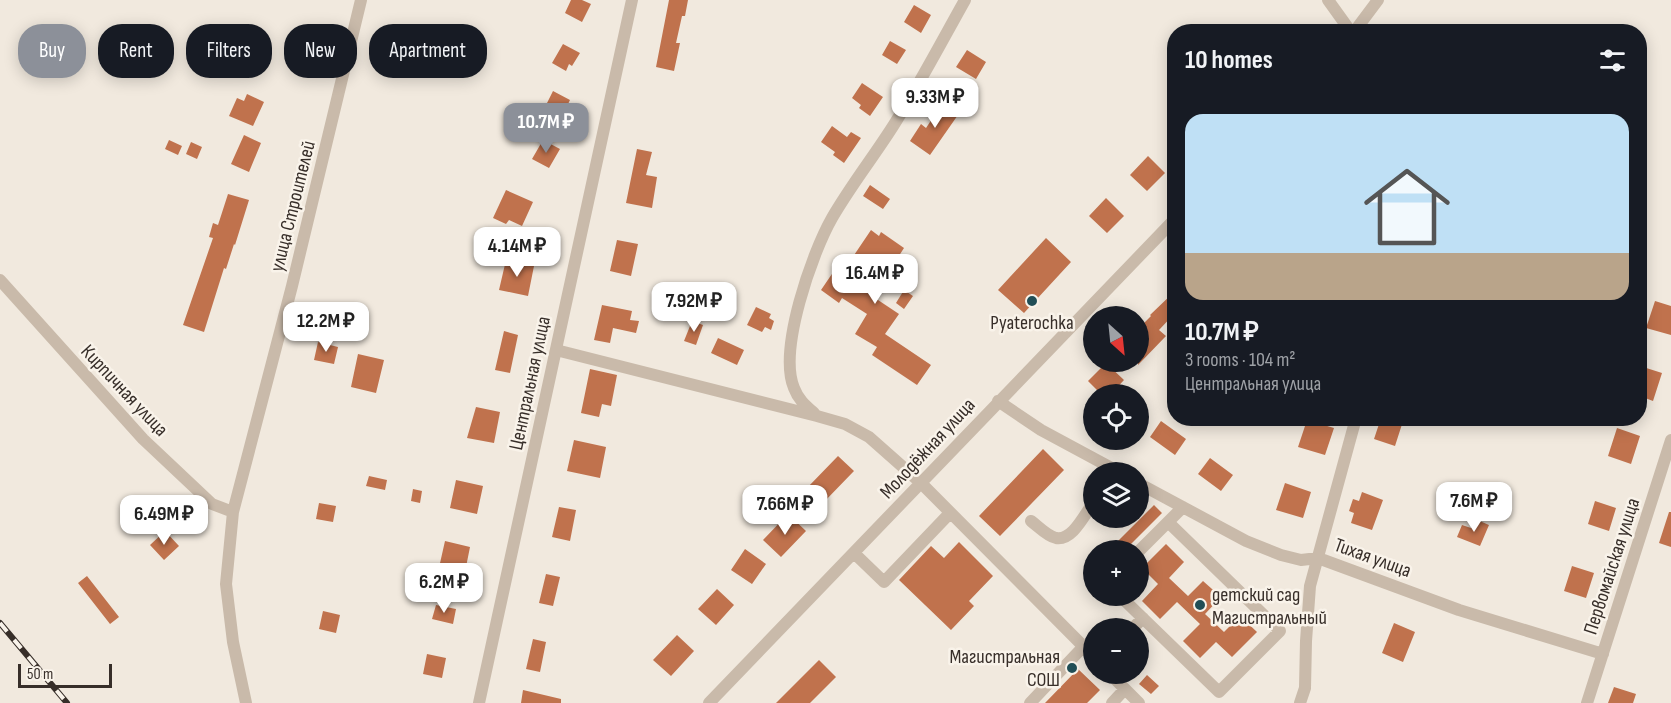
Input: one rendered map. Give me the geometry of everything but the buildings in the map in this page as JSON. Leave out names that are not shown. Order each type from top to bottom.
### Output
[{"type":"street","name":"улица Строителей","points":[[246,703],[233,642],[226,584],[233,512],[292,286],[361,0]]},
{"type":"street","name":"Центральная улица","points":[[480,703],[632,0]]},
{"type":"street","points":[[817,416],[797,395],[789,366],[791,335],[804,286],[831,219],[896,122],[965,0]]},
{"type":"street","points":[[1328,0],[1347,24]]},
{"type":"street","points":[[1359,24],[1378,0]]},
{"type":"street","name":"Молодёжная улица","points":[[709,703],[1167,227]]},
{"type":"street","name":"Кирпичная улица","points":[[0,280],[143,439],[212,504],[233,512]]},
{"type":"street","points":[[556,350],[817,416],[845,424],[869,437],[921,483],[1083,647],[1030,703]]},
{"type":"street","points":[[998,401],[1041,430],[1099,462]]},
{"type":"street","points":[[1300,703],[1305,688],[1310,586],[1354,426]]},
{"type":"street","name":"Первомайская улица","points":[[1587,703],[1671,440]]},
{"type":"street","name":"Тихая улица","points":[[1149,489],[1246,541],[1281,555],[1301,560],[1318,558],[1459,610],[1603,654]]},
{"type":"street","points":[[1149,541],[1183,507]]},
{"type":"street","points":[[854,553],[884,582],[950,513]]},
{"type":"street","points":[[1031,521],[1056,538],[1071,533],[1083,517]]},
{"type":"street","points":[[1149,624],[1219,692],[1280,631],[1168,522]]},
{"type":"street","points":[[1130,606],[1143,618]]},
{"type":"street","points":[[1120,684],[1139,703]]},
{"type":"street","points":[[1112,703],[1125,689]]},
{"type":"railway","points":[[0,623],[67,703]]},
{"type":"place","name":"Pyaterochka","points":[[1032,301]]},
{"type":"place","name":"детский сад Магистральный","points":[[1200,605]]},
{"type":"place","name":"Магистральная СОШ","points":[[1072,668]]}]
